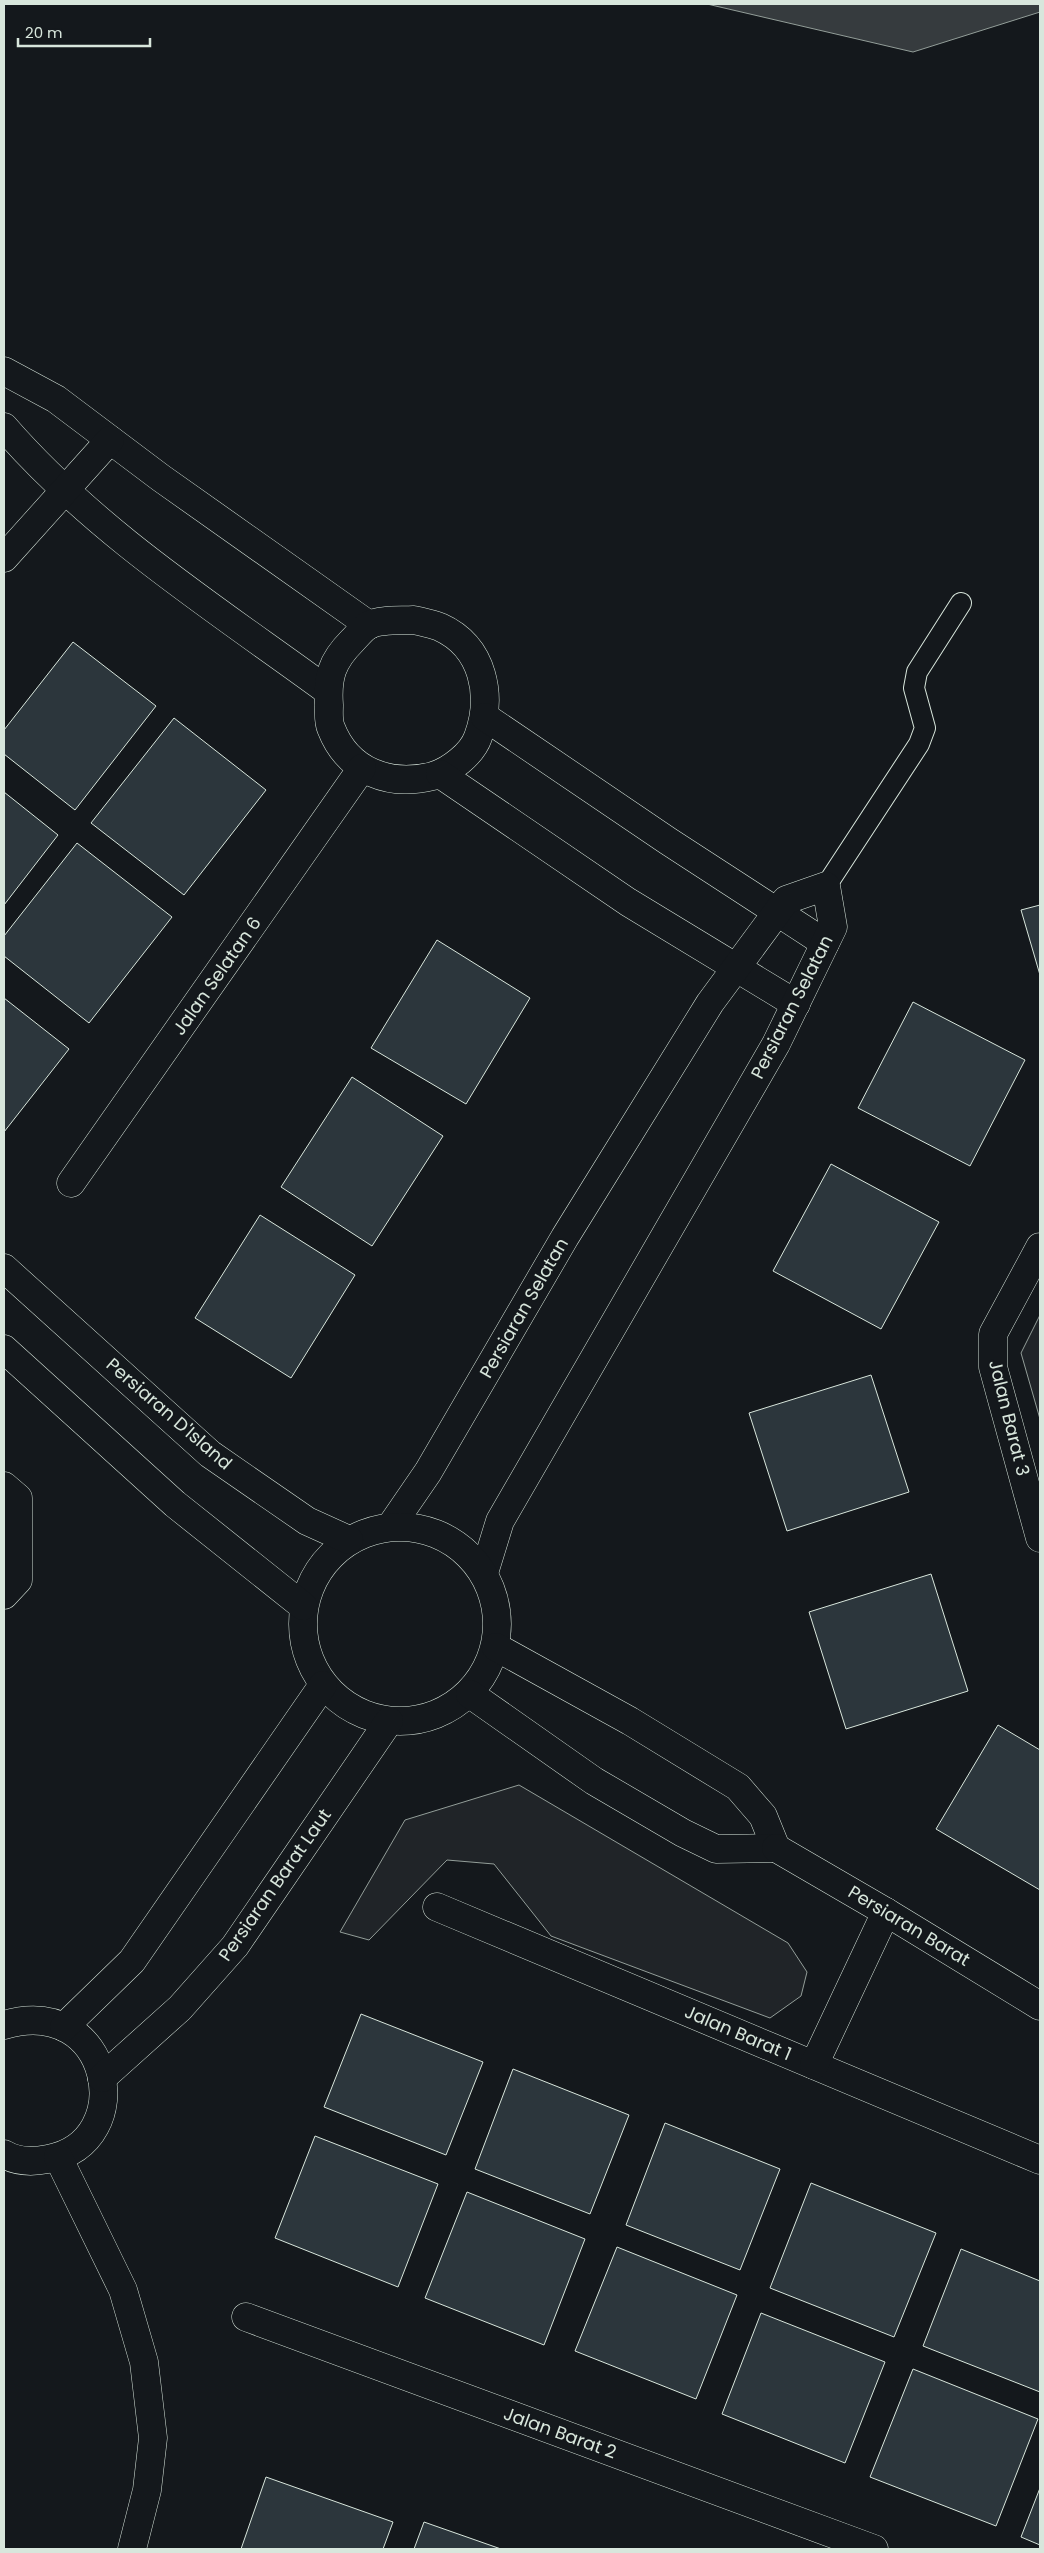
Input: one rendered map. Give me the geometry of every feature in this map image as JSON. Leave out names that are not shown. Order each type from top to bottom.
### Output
[{"type":"street","points":[[4,370],[56,399],[110,440],[369,625]]},
{"type":"street","points":[[4,427],[35,462],[113,532],[328,691]]},
{"type":"street","points":[[4,558],[110,440]]},
{"type":"street","points":[[414,620],[440,627],[462,643],[478,665],[486,690],[485,717],[477,741],[461,760],[440,774],[415,781],[387,778],[362,768],[343,750],[330,726],[328,691],[329,674],[343,650],[369,625],[414,620]]},
{"type":"street","points":[[485,717],[668,841],[825,943]]},
{"type":"street","name":"Jalan Selatan 6","points":[[71,1183],[362,768]]},
{"type":"street","points":[[440,774],[628,902],[796,1004]]},
{"type":"street","name":"Persiaran Selatan","points":[[391,1526],[428,1472],[591,1195],[710,1004],[786,900],[826,886],[833,927],[796,1004],[776,1044],[500,1520],[484,1573]]},
{"type":"street","name":"Jalan Barat 3","points":[[1040,1247],[993,1334],[993,1367],[1040,1538]]},
{"type":"street","name":"Persiaran D'Island","points":[[4,1268],[210,1454],[307,1521],[349,1540]]},
{"type":"street","points":[[4,1349],[176,1504],[304,1606]]},
{"type":"street","points":[[4,1486],[18,1498],[18,1580],[4,1595]]},
{"type":"street","points":[[391,1526],[418,1528],[444,1536],[466,1552],[484,1573],[494,1597],[499,1622],[496,1647],[486,1671],[470,1694],[446,1711],[419,1720],[389,1721],[371,1717],[353,1709],[336,1698],[324,1684],[309,1660],[303,1634],[304,1606],[309,1586],[319,1568],[349,1540],[369,1531],[391,1526]]},
{"type":"street","points":[[470,1694],[594,1781],[683,1834],[716,1849],[776,1848],[763,1816],[738,1787],[630,1721],[496,1647]]},
{"type":"street","points":[[64,2027],[132,1961],[324,1684]]},
{"type":"street","name":"Persiaran Barat Laut","points":[[102,2078],[180,2008],[235,1946],[389,1721]]},
{"type":"street","name":"Persiaran Barat","points":[[776,1848],[886,1912],[1040,2006]]},
{"type":"street","name":"Jalan Barat 1","points":[[436,1907],[1040,2160]]},
{"type":"street","points":[[814,2065],[886,1912]]},
{"type":"street","points":[[4,2025],[27,2020],[51,2021],[72,2031],[90,2047],[101,2067],[105,2089],[102,2111],[92,2131],[77,2147],[58,2157],[34,2162],[4,2154]]},
{"type":"street","points":[[58,2157],[123,2290],[144,2362],[153,2438],[147,2490],[132,2549]]},
{"type":"street","name":"Jalan Barat 2","points":[[246,2317],[874,2549]]},
{"type":"lane","points":[[826,886],[919,744],[925,728],[914,688],[917,672],[961,603]]},
{"type":"shaded area","points":[[707,4],[1040,4],[1040,12],[913,52]]},
{"type":"shaded area","points":[[1040,1315],[1040,1419],[1021,1353]]},
{"type":"shaded area","points":[[519,1785],[788,1943],[807,1972],[801,1996],[770,2018],[551,1936],[494,1864],[447,1860],[369,1940],[340,1932],[405,1820]]},
{"type":"building","points":[[73,642],[156,706],[75,810],[4,754],[4,730]]},
{"type":"building","points":[[174,718],[266,790],[184,895],[91,823]]},
{"type":"building","points":[[4,792],[58,835],[4,905]]},
{"type":"building","points":[[77,843],[172,917],[89,1023],[4,956],[4,936]]},
{"type":"building","points":[[1040,905],[1040,975],[1021,910]]},
{"type":"building","points":[[437,940],[530,998],[466,1104],[371,1048]]},
{"type":"building","points":[[4,998],[69,1049],[4,1132]]},
{"type":"building","points":[[913,1002],[1025,1060],[970,1166],[858,1108]]},
{"type":"building","points":[[352,1077],[443,1136],[372,1246],[281,1187]]},
{"type":"building","points":[[831,1164],[939,1222],[881,1329],[773,1271]]},
{"type":"building","points":[[260,1215],[355,1275],[291,1378],[195,1318]]},
{"type":"building","points":[[871,1375],[909,1492],[787,1531],[749,1413]]},
{"type":"building","points":[[931,1574],[968,1691],[846,1729],[809,1612]]},
{"type":"building","points":[[998,1725],[1040,1750],[1040,1890],[936,1829]]},
{"type":"building","points":[[361,2014],[483,2062],[446,2155],[324,2107]]},
{"type":"building","points":[[513,2069],[629,2115],[590,2214],[475,2169]]},
{"type":"building","points":[[665,2123],[780,2169],[740,2270],[626,2225]]},
{"type":"building","points":[[315,2136],[438,2184],[398,2287],[275,2238]]},
{"type":"building","points":[[811,2183],[936,2233],[894,2337],[770,2288]]},
{"type":"building","points":[[467,2192],[585,2239],[544,2345],[425,2298]]},
{"type":"building","points":[[617,2247],[737,2295],[696,2399],[575,2351]]},
{"type":"building","points":[[961,2249],[1040,2281],[1040,2392],[923,2346]]},
{"type":"building","points":[[761,2313],[885,2362],[845,2463],[722,2414]]},
{"type":"building","points":[[913,2369],[1038,2419],[996,2526],[870,2477]]},
{"type":"building","points":[[266,2477],[393,2522],[383,2549],[241,2549]]},
{"type":"building","points":[[1040,2488],[1040,2545],[1021,2537]]},
{"type":"building","points":[[424,2522],[501,2549],[414,2549]]}]
